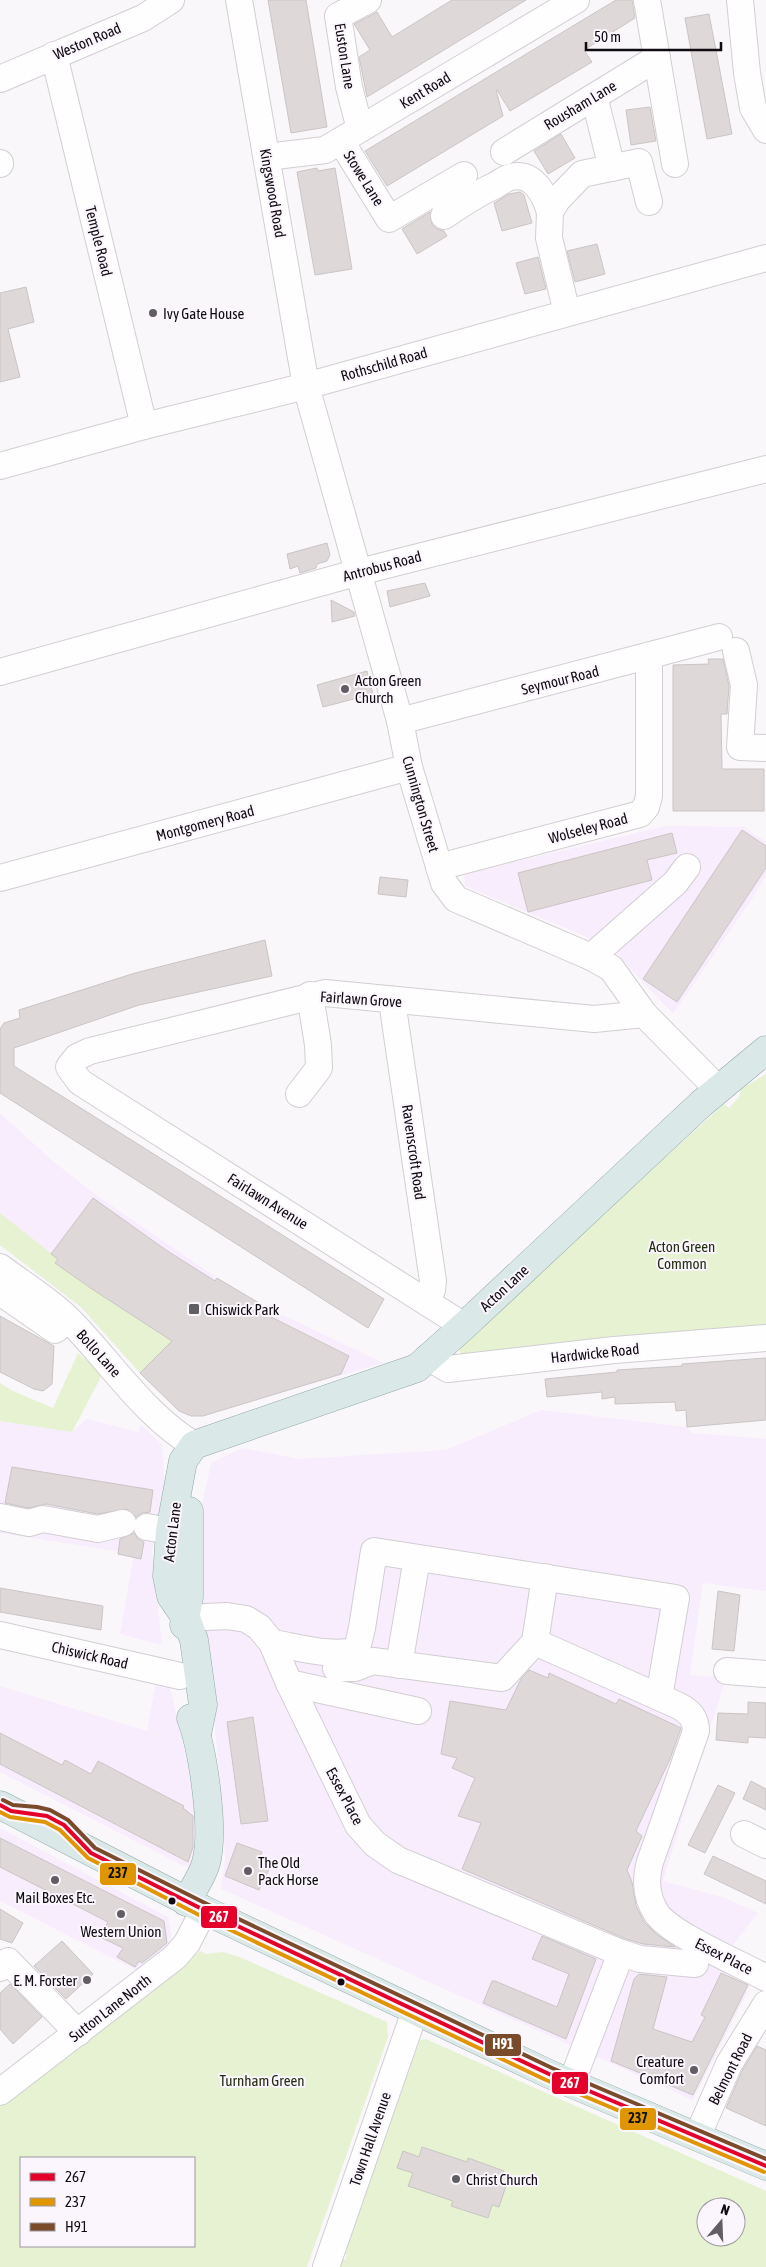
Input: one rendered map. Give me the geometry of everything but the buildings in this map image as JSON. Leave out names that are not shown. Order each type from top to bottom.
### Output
[{"type":"main road","name":"Acton Lane","points":[[195,1906],[210,1836],[197,1734],[187,1708],[180,1676],[178,1640],[186,1618],[189,1597],[161,1519],[191,1457],[417,1368],[718,1089],[766,1050]]},
{"type":"main road","name":"Acton Lane","points":[[186,1618],[194,1640],[202,1691],[203,1706],[197,1734]]},
{"type":"main road","points":[[5,1808],[47,1816],[64,1825],[92,1853],[195,1906],[571,2084],[766,2166]]},
{"type":"street","name":"Weston Road","points":[[0,79],[143,18],[171,0]]},
{"type":"street","name":"Kingswood Road","points":[[239,0],[306,386]]},
{"type":"street","name":"Euston Lane","points":[[350,135],[349,87],[338,16],[368,0]]},
{"type":"street","name":"Kent Road","points":[[267,156],[325,150],[576,0]]},
{"type":"street","points":[[647,0],[675,164]]},
{"type":"street","points":[[740,0],[759,108],[766,130]]},
{"type":"street","name":"Temple Road","points":[[54,55],[144,426]]},
{"type":"street","name":"Rousham Lane","points":[[504,152],[657,58]]},
{"type":"street","points":[[598,108],[612,168]]},
{"type":"street","name":"Stowe Lane","points":[[350,135],[389,218],[464,175]]},
{"type":"street","points":[[550,212],[557,200],[582,174],[639,162],[650,202]]},
{"type":"street","points":[[444,216],[481,192],[511,177],[521,176],[531,180],[545,196],[550,212],[550,238],[568,313]]},
{"type":"street","name":"Rothschild Road","points":[[0,466],[144,426],[306,386],[766,258]]},
{"type":"street","name":"Cunnington Street","points":[[306,386],[400,721],[410,768],[444,883],[456,899],[591,957],[610,968],[644,1014],[718,1089]]},
{"type":"street","name":"Antrobus Road","points":[[0,672],[359,572],[766,469]]},
{"type":"street","name":"Seymour Road","points":[[400,721],[649,657],[728,644],[744,685],[740,747],[766,748]]},
{"type":"street","name":"Wolseley Road","points":[[439,867],[640,814],[646,807],[649,796],[649,657]]},
{"type":"street","name":"Montgomery Road","points":[[0,878],[410,768]]},
{"type":"street","points":[[591,957],[675,883],[687,867]]},
{"type":"street","name":"Fairlawn Grove","points":[[73,1075],[69,1067],[77,1057],[90,1051],[325,993],[392,1001],[594,1019],[644,1014]]},
{"type":"street","points":[[299,1094],[319,1068],[318,1045],[310,996]]},
{"type":"street","name":"Ravenscroft Road","points":[[392,1001],[433,1281],[432,1290],[426,1301]]},
{"type":"street","name":"Fairlawn Avenue","points":[[73,1075],[80,1082],[464,1326]]},
{"type":"street","name":"Bollo Lane","points":[[0,1267],[68,1318],[191,1457]]},
{"type":"street","points":[[0,1292],[55,1330],[68,1318]]},
{"type":"street","name":"Hardwicke Road","points":[[428,1357],[448,1368],[614,1350],[766,1338]]},
{"type":"street","points":[[0,1517],[29,1524],[44,1519],[98,1529],[161,1519]]},
{"type":"street","points":[[365,1655],[362,1628],[374,1551],[676,1598],[659,1697],[535,1642]]},
{"type":"street","points":[[417,1558],[419,1678],[427,1686],[458,1690],[470,1675],[502,1678],[535,1642],[545,1577]]},
{"type":"street","name":"Essex Place","points":[[186,1618],[227,1616],[246,1619],[260,1627],[275,1651],[354,1817],[375,1844],[398,1860],[534,1915],[621,1953],[640,1959],[695,1964]]},
{"type":"street","name":"Chiswick Road","points":[[0,1635],[180,1676]]},
{"type":"street","points":[[275,1651],[365,1655],[419,1668]]},
{"type":"street","points":[[727,1672],[766,1674]]},
{"type":"street","points":[[289,1683],[418,1711]]},
{"type":"street","name":"Essex Place","points":[[659,1697],[686,1710],[693,1718],[696,1731],[647,1871],[648,1893],[658,1915],[687,1937],[766,1978]]},
{"type":"street","name":"Sutton Lane North","points":[[0,2092],[180,1952],[195,1906]]},
{"type":"street","points":[[571,2084],[621,1953]]},
{"type":"street","points":[[0,1968],[8,1961],[78,2033]]},
{"type":"street","name":"Belmont Road","points":[[697,2136],[729,2064],[766,2004]]},
{"type":"street","name":"Town Hall Avenue","points":[[326,2267],[415,2011]]},
{"type":"shaded area","points":[[665,826],[744,827],[766,842],[766,875],[754,896],[673,1014],[610,947],[465,886],[464,874]]},
{"type":"shaded area","name":"Chiswick Park","points":[[0,1113],[54,1162],[99,1197],[217,1278],[264,1306],[383,1363],[203,1416],[191,1416],[179,1411],[140,1373],[81,1307],[0,1245]]},
{"type":"shaded area","points":[[541,1410],[687,1427],[692,1433],[766,1439],[766,1591],[703,1583],[690,1675],[726,1678],[663,1881],[725,1898],[758,1913],[732,1946],[766,1962],[766,1971],[752,1983],[693,2100],[221,1889],[225,1858],[222,1803],[202,1593],[202,1504],[211,1463],[242,1448],[300,1459],[446,1450]]},
{"type":"shaded area","points":[[87,1419],[138,1432],[141,1425],[162,1444],[165,1489],[152,1553],[162,1645],[120,1634],[134,1554],[0,1533],[0,1421],[72,1432]]},
{"type":"shaded area","points":[[156,1682],[170,1687],[191,1777],[201,1846],[190,1869],[0,1772],[0,1686],[147,1731]]},
{"type":"shaded area","points":[[0,1828],[168,1917],[171,1934],[170,1943],[142,1973],[0,1901]]},
{"type":"green space","name":"Acton Green Common","points":[[766,1074],[766,1332],[463,1357],[457,1347],[724,1104],[729,1108],[739,1097],[741,1089]]},
{"type":"green space","points":[[0,1213],[58,1259],[56,1263],[172,1341],[140,1373],[81,1307],[0,1245]]},
{"type":"green space","points":[[78,1353],[102,1375],[72,1432],[0,1421],[0,1383],[13,1391],[53,1408]]},
{"type":"green space","name":"Turnham Green","points":[[200,1951],[206,1954],[222,1952],[237,1956],[387,2022],[388,2037],[307,2267],[0,2267],[0,2101],[40,2073]]},
{"type":"green space","points":[[426,2039],[766,2191],[766,2267],[339,2267],[342,2259],[345,2260],[347,2255],[344,2254],[420,2040]]},
{"type":"transit line","name":"H91","points":[[3,1800],[13,1805],[50,1810],[68,1820],[95,1848],[207,1904],[552,2068],[766,2159]]},
{"type":"transit line","name":"267","points":[[0,1805],[11,1811],[47,1816],[64,1825],[91,1853],[204,1910],[549,2074],[766,2166]]},
{"type":"transit line","name":"237","points":[[0,1812],[10,1817],[45,1822],[60,1830],[88,1858],[201,1916],[546,2080],[764,2172]]},
{"type":"place","name":"Ivy Gate House","points":[[153,313]]},
{"type":"place","name":"Acton Green Church","points":[[345,689]]},
{"type":"place","name":"Chiswick Park","points":[[194,1309]]},
{"type":"place","name":"The Old Pack Horse","points":[[248,1871]]},
{"type":"place","name":"Mail Boxes Etc.","points":[[55,1880]]},
{"type":"place","name":"Western Union","points":[[121,1914]]},
{"type":"place","name":"E. M. Forster","points":[[87,1980]]},
{"type":"place","name":"Creature Comfort","points":[[694,2070]]},
{"type":"place","name":"Christ Church","points":[[456,2179]]}]
